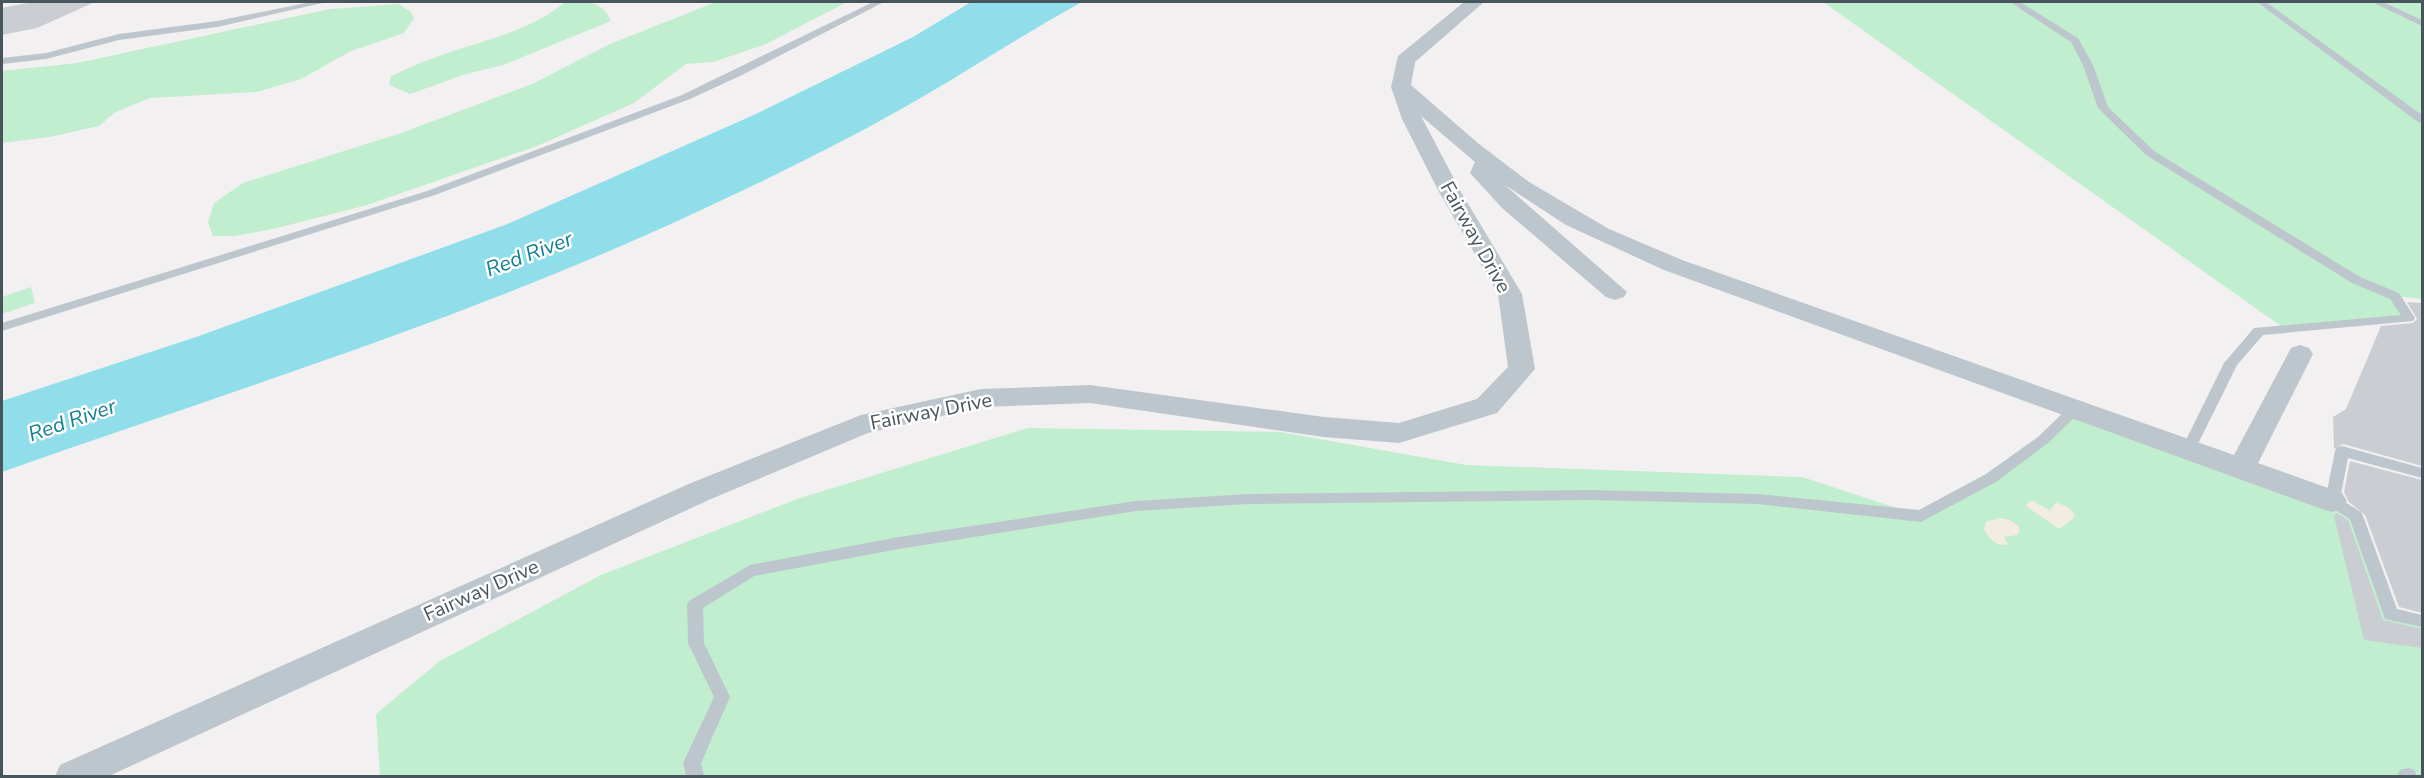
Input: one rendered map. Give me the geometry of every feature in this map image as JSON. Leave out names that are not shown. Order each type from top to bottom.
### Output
[{"type":"street","points":[[1475,2],[1405,60],[1401,87],[1486,159],[1531,191],[1591,228],[1673,265],[2332,501]]},
{"type":"street","name":"Fairway Drive","points":[[73,777],[701,491],[861,425],[981,398],[1090,394],[1324,427],[1399,433],[1487,406],[1522,369],[1510,294],[1450,192],[1412,119],[1401,87]]},
{"type":"street","points":[[1486,159],[1481,173],[1495,188],[1615,292]]},
{"type":"street","points":[[2241,468],[2300,354]]},
{"type":"lane","points":[[2,61],[46,56],[119,37],[217,24],[322,2]]},
{"type":"lane","points":[[2,327],[431,193],[492,171],[686,97],[879,2]]},
{"type":"lane","points":[[2014,2],[2075,40],[2088,64],[2103,108],[2150,153],[2356,280],[2394,296],[2416,319]]},
{"type":"lane","points":[[2261,2],[2422,120]]},
{"type":"lane","points":[[2377,2],[2422,23]]},
{"type":"lane","points":[[2188,450],[2230,363],[2259,331],[2416,319]]},
{"type":"lane","points":[[695,777],[692,763],[722,697],[696,643],[695,605],[750,571],[899,543],[1136,506],[1248,499],[1590,495],[1758,500],[1921,516],[1991,478],[2043,440],[2074,410]]},
{"type":"lane","points":[[2422,473],[2342,451],[2332,501],[2356,516],[2391,614],[2422,621]]},
{"type":"green space","points":[[565,2],[586,2],[598,5],[611,21],[503,65],[466,74],[410,94],[389,85],[391,76],[428,60],[519,29],[551,13]]},
{"type":"green space","points":[[716,2],[847,2],[766,44],[713,62],[686,64],[634,103],[537,146],[364,206],[273,229],[235,236],[213,236],[208,222],[214,203],[243,183],[401,133],[532,84],[610,44]]},
{"type":"green space","points":[[1823,2],[2422,2],[2422,299],[2395,296],[2409,318],[2285,329]]},
{"type":"green space","points":[[398,4],[410,11],[414,18],[404,33],[351,51],[301,79],[257,92],[150,98],[114,113],[99,126],[49,137],[2,143],[2,71],[77,63],[330,9]]},
{"type":"green space","points":[[31,287],[35,303],[2,314],[2,297]]},
{"type":"green space","points":[[2074,410],[2356,516],[2391,614],[2422,621],[2422,776],[380,776],[376,714],[440,661],[601,575],[797,499],[1028,428],[1280,432],[1466,465],[1802,477],[1921,516],[1991,478]]},
{"type":"sand","points":[[2034,501],[2050,511],[2055,503],[2065,505],[2075,517],[2059,529],[2026,506],[2028,502]]},
{"type":"sand","points":[[2000,518],[2015,523],[2020,531],[2017,535],[2004,537],[2008,544],[2004,545],[1994,541],[1984,529],[1986,522]]},
{"type":"water","name":"Red River","points":[[971,2],[1082,2],[900,110],[717,203],[603,254],[433,321],[2,472],[2,401],[199,336],[505,225],[756,114],[913,37]]},
{"type":"building","points":[[32,2],[95,2],[37,28],[2,35],[2,8]]},
{"type":"building","points":[[2407,302],[2422,303],[2422,466],[2343,444],[2334,449],[2333,417],[2346,409],[2381,326],[2413,323],[2417,319]]},
{"type":"building","points":[[2350,461],[2422,480],[2422,613],[2399,607],[2365,515],[2349,502],[2344,492]]},
{"type":"building","points":[[2336,513],[2348,520],[2383,620],[2422,629],[2422,648],[2364,640],[2334,516]]}]
